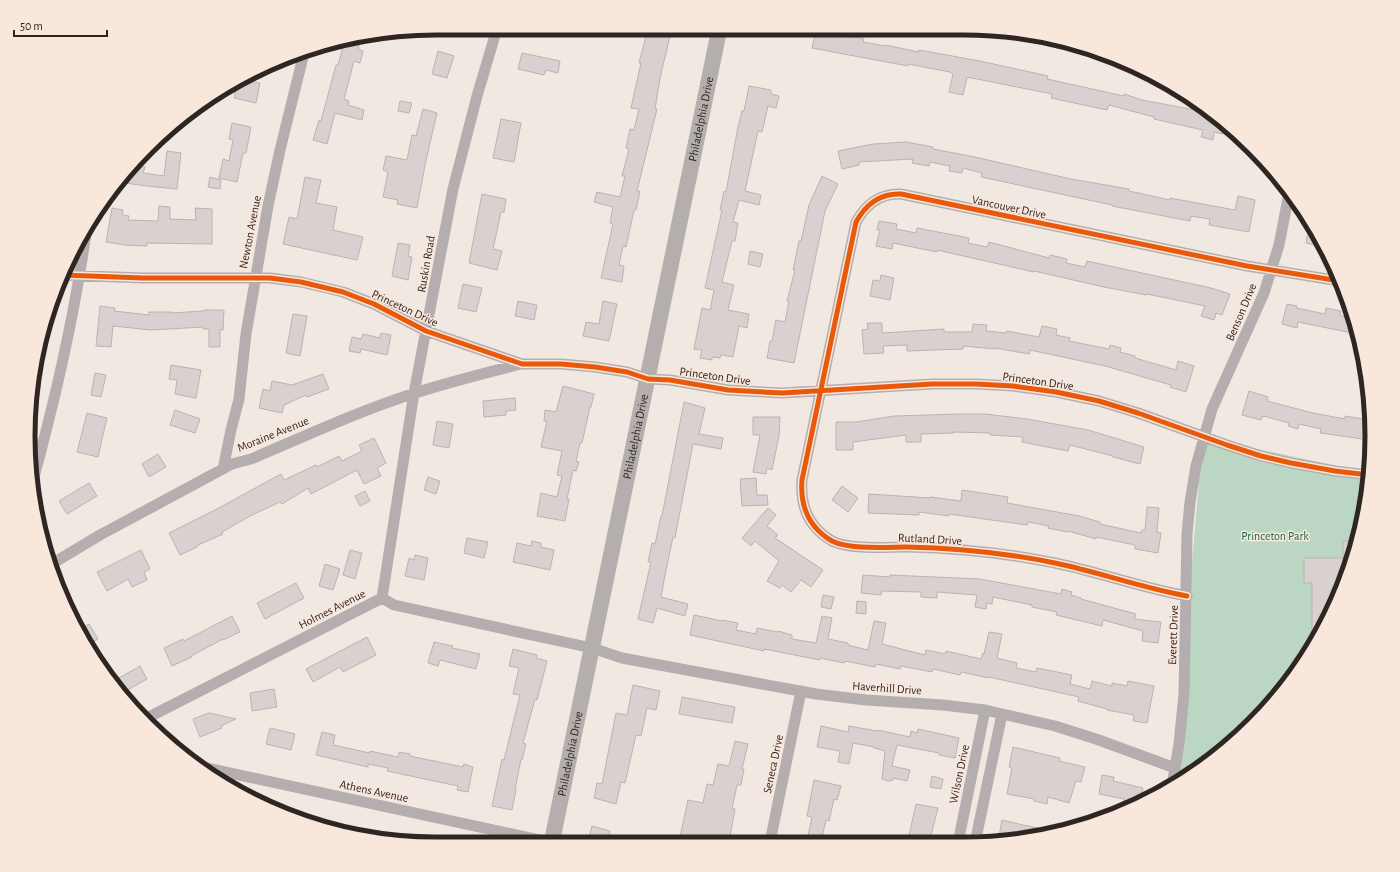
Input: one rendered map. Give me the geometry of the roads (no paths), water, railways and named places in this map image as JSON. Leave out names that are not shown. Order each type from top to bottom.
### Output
[{"type":"main road","name":"Philadelphia Drive","points":[[553,837],[718,35]]},
{"type":"street","name":"Ruskin Road","points":[[382,598],[414,393],[443,241],[476,96],[495,35]]},
{"type":"street","name":"Newton Avenue","points":[[223,469],[230,430],[239,399],[246,334],[255,278],[280,150],[304,57]]},
{"type":"street","name":"Vancouver Drive","points":[[821,391],[856,222],[861,212],[872,201],[888,195],[901,194],[1116,240],[1271,270],[1333,280]]},
{"type":"street","name":"Benson Drive","points":[[1203,436],[1212,409],[1264,293],[1278,245],[1288,200]]},
{"type":"street","points":[[36,467],[58,383],[80,275],[85,243]]},
{"type":"street","name":"Princeton Drive","points":[[69,275],[143,278],[270,278],[301,282],[343,292],[374,304],[426,331],[522,364],[561,364],[595,367],[627,372],[648,378],[670,380],[728,390],[782,393],[932,384],[976,384],[1013,386],[1056,392],[1099,401],[1138,413],[1261,456],[1335,471],[1363,474]]},
{"type":"street","name":"Moraine Avenue","points":[[55,562],[100,535],[232,464],[251,459],[376,407],[414,393],[463,378],[522,364]]},
{"type":"street","name":"Rutland Drive","points":[[821,391],[802,480],[801,492],[809,519],[820,532],[833,541],[848,546],[958,550],[1019,556],[1062,564],[1110,576],[1160,592],[1187,596]]},
{"type":"street","name":"Everett Drive","points":[[1173,777],[1184,694],[1190,502],[1203,436]]},
{"type":"street","name":"Holmes Avenue","points":[[150,717],[382,598],[394,605],[592,648]]},
{"type":"street","name":"Haverhill Drive","points":[[592,648],[622,658],[720,675],[801,692],[866,700],[943,705],[985,710],[1055,726],[1096,739],[1175,768]]},
{"type":"street","name":"Seneca Drive","points":[[771,837],[801,692]]},
{"type":"street","name":"Wilson Drive","points":[[959,837],[985,710]]},
{"type":"street","points":[[976,837],[1002,714]]},
{"type":"street","name":"Athens Avenue","points":[[214,769],[526,837]]},
{"type":"park label","name":"Princeton Park","points":[[1275,536]]}]
